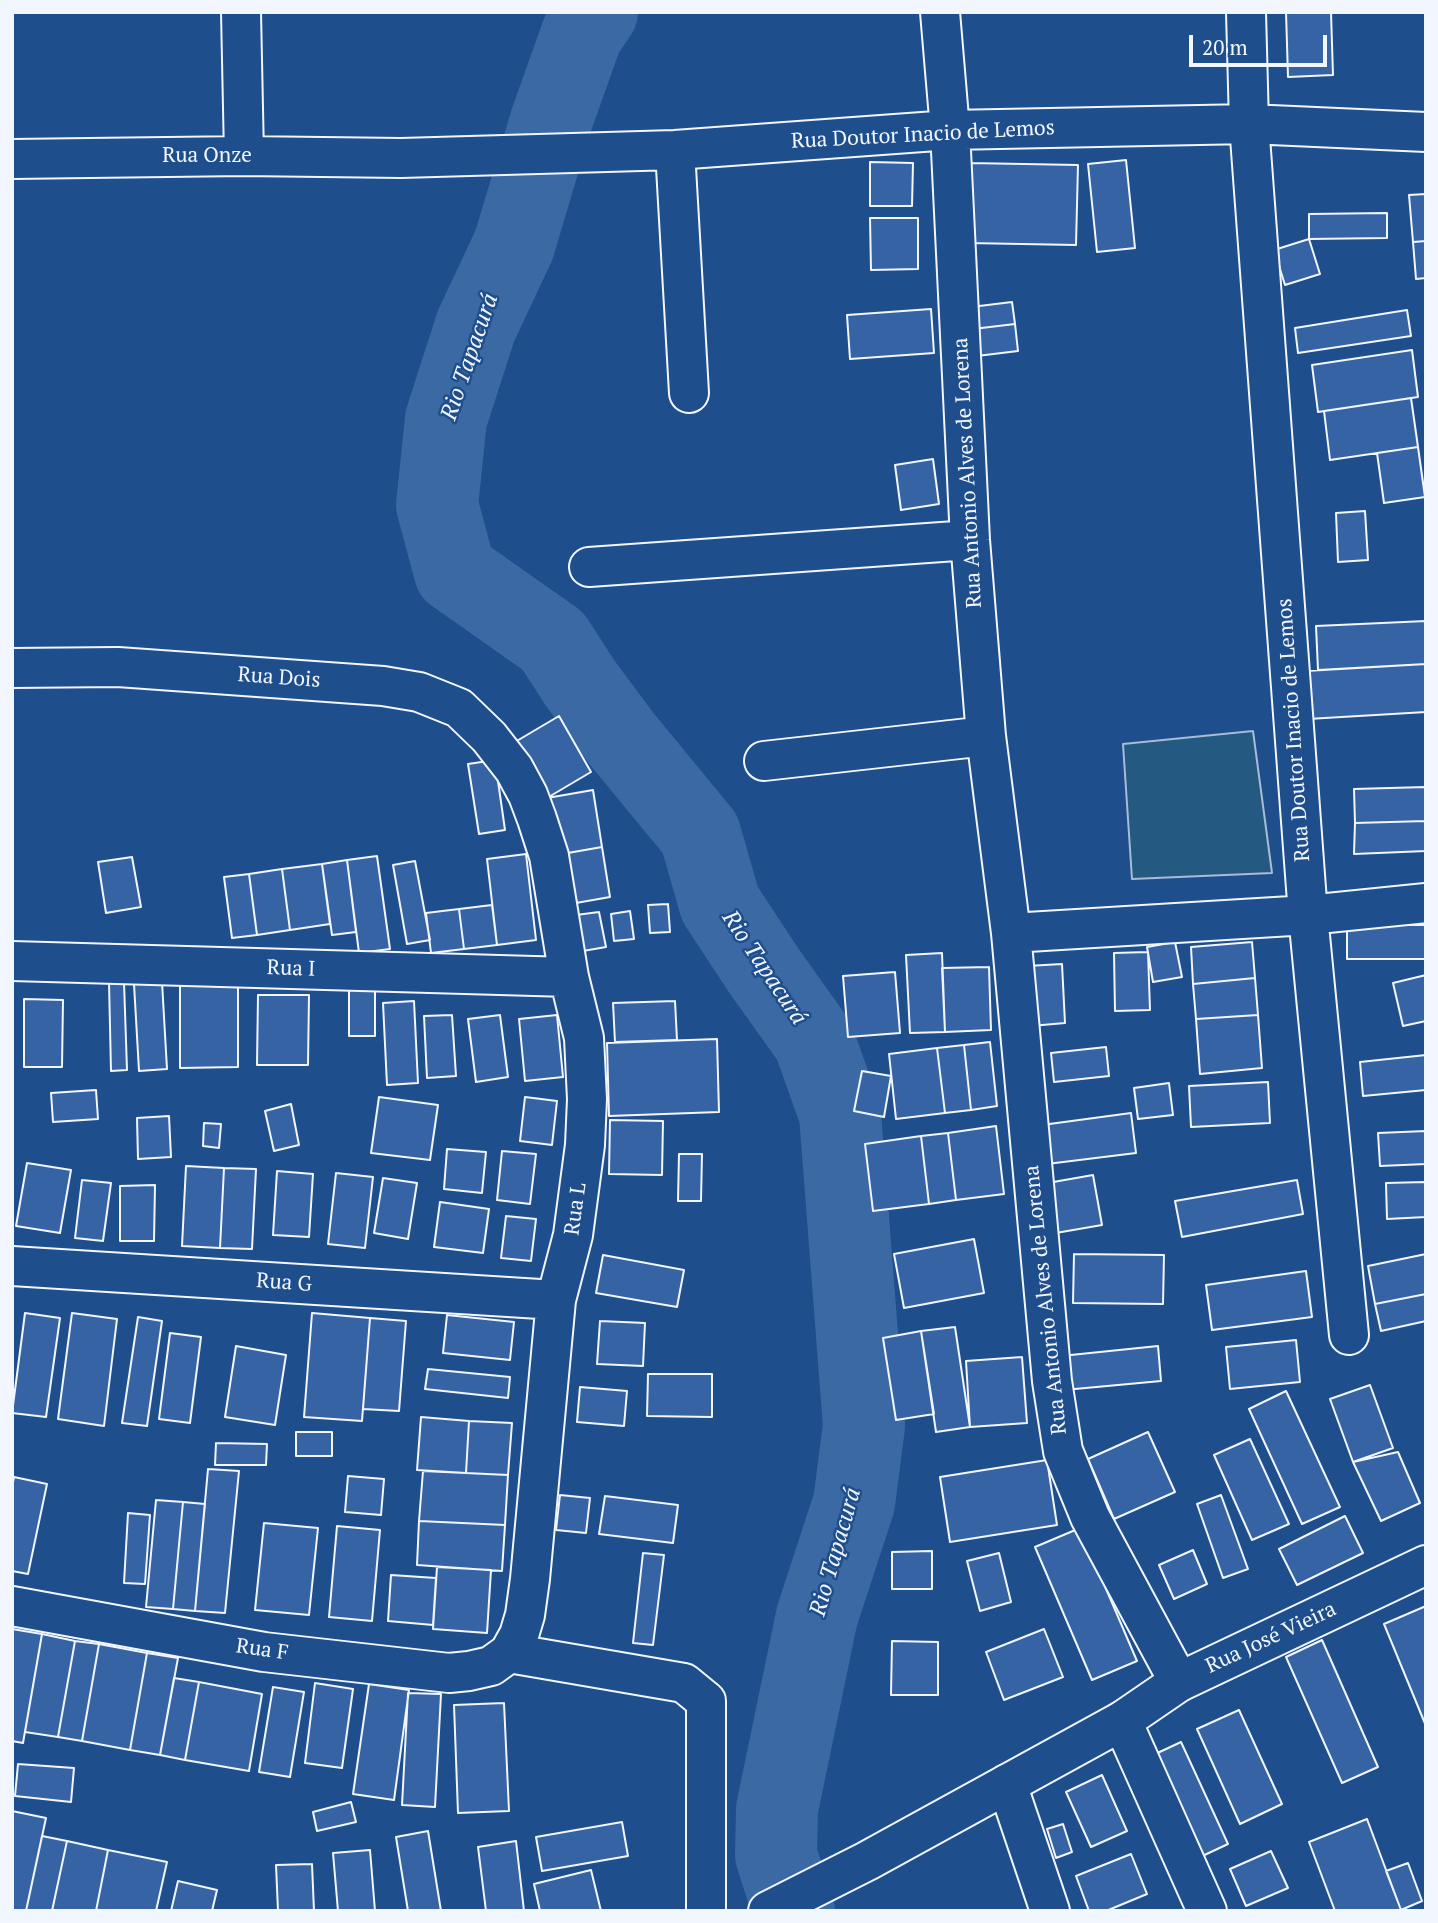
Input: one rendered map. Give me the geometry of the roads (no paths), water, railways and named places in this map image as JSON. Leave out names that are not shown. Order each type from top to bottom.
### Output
[{"type":"street","points":[[241,12],[244,156]]},
{"type":"street","name":"Rua Antonio Alves de Lorena","points":[[940,12],[950,130],[970,540],[986,736],[1011,933],[1052,1381],[1063,1451],[1090,1517],[1179,1682]]},
{"type":"street","name":"Rua Doutor Inacio de Lemos","points":[[1246,12],[1249,124],[1308,915],[1349,1335]]},
{"type":"street","name":"Rua Doutor Inacio de Lemos","points":[[596,152],[675,150],[950,130],[1249,124],[1426,132]]},
{"type":"street","points":[[675,150],[689,393]]},
{"type":"street","name":"Rua Onze","points":[[12,159],[244,156],[401,158],[596,152]]},
{"type":"street","points":[[589,567],[970,540]]},
{"type":"street","name":"Rua Dois","points":[[12,668],[118,667],[383,686],[419,692],[459,708],[489,737],[513,769]]},
{"type":"street","points":[[764,761],[986,736]]},
{"type":"street","name":"Rua L","points":[[509,1654],[525,1615],[556,1300],[573,1235],[585,1146],[587,1099],[584,1038],[569,976],[549,856],[528,796],[513,769]]},
{"type":"street","points":[[1011,933],[1308,915],[1426,903]]},
{"type":"street","name":"Rua I","points":[[12,961],[569,976]]},
{"type":"street","name":"Rua G","points":[[12,1266],[556,1300]]},
{"type":"street","name":"Rua José Vieira","points":[[768,1911],[867,1861],[1122,1721],[1179,1682],[1426,1564]]},
{"type":"street","name":"Rua F","points":[[12,1606],[264,1652],[449,1673],[491,1666],[509,1654]]},
{"type":"street","points":[[509,1654],[684,1683],[706,1701],[706,1911]]},
{"type":"street","points":[[1122,1721],[1208,1911]]},
{"type":"street","points":[[1007,1784],[1050,1911]]},
{"type":"waterway","name":"Rio Tapacurá","points":[[597,12],[582,34],[551,121],[514,245],[476,326],[446,419],[437,505],[455,572],[553,641],[621,738],[700,834],[720,904],[814,1041],[840,1114],[864,1426],[854,1503],[817,1616],[777,1809],[776,1855],[794,1911]]}]
